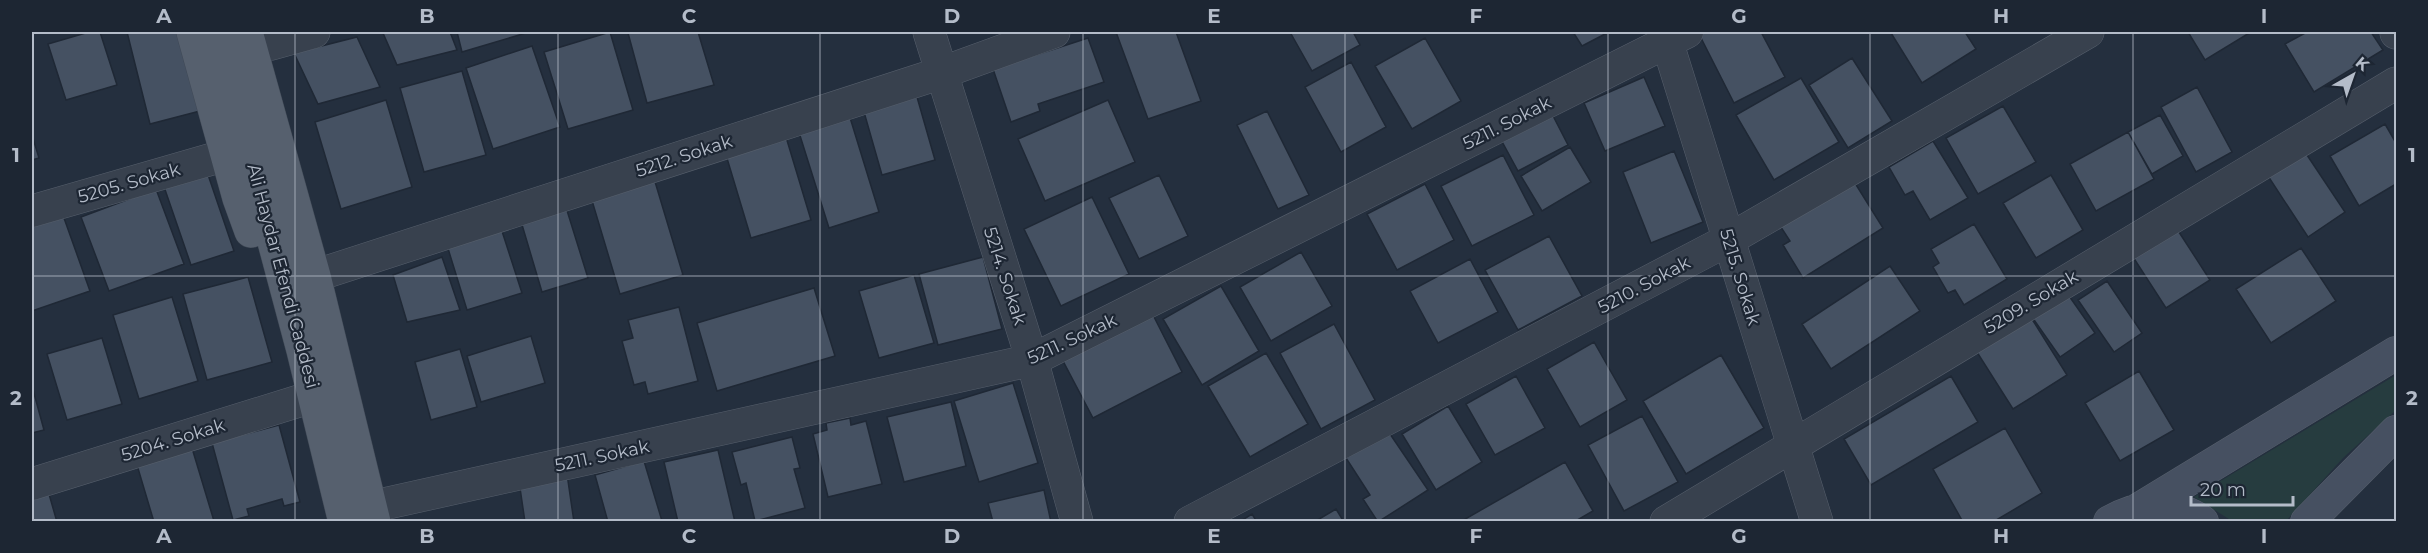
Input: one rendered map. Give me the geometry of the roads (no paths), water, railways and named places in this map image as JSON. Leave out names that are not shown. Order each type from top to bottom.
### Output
[{"type":"main road","points":[[193,32],[238,198],[282,310],[303,350]]},
{"type":"main road","name":"Ali Haydar Efendi Caddesi","points":[[218,32],[315,396],[363,517]]},
{"type":"main road","name":"Ali Haydar Efendi Caddesi","points":[[262,36],[363,517]]},
{"type":"main road","points":[[2124,516],[2397,353]]},
{"type":"main road","points":[[2307,522],[2397,432]]},
{"type":"main road","points":[[2124,516],[2168,508],[2182,511],[2202,522]]},
{"type":"street","points":[[262,36],[314,32]]},
{"type":"street","name":"5214. Sokak","points":[[929,32],[1032,360],[1077,522]]},
{"type":"street","name":"5212. Sokak","points":[[314,276],[940,73],[1054,32]]},
{"type":"street","name":"5210. Sokak","points":[[1190,522],[1728,240],[2088,32]]},
{"type":"street","name":"5215. Sokak","points":[[1673,35],[1728,240],[1817,522]]},
{"type":"street","name":"5211. Sokak","points":[[363,517],[1032,360],[1673,35]]},
{"type":"street","name":"5209. Sokak","points":[[1666,522],[2397,83]]},
{"type":"street","name":"5205. Sokak","points":[[32,211],[226,155]]},
{"type":"street","name":"5204. Sokak","points":[[32,484],[315,396]]}]
